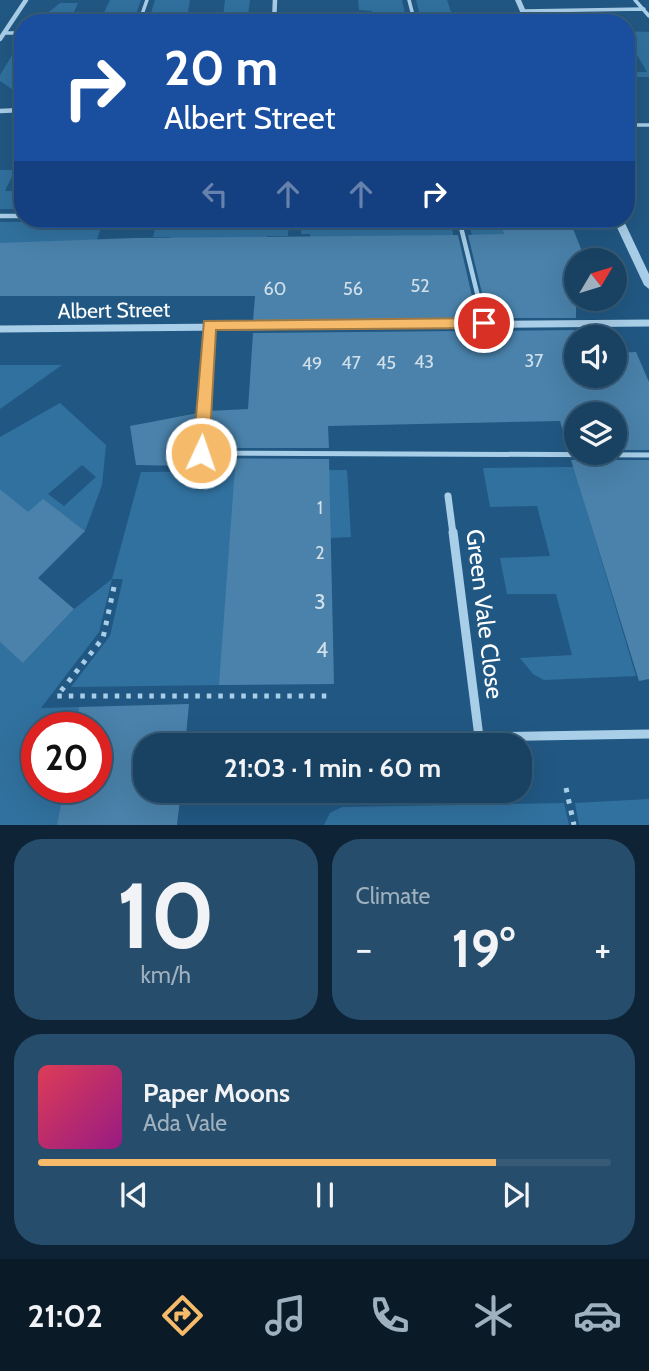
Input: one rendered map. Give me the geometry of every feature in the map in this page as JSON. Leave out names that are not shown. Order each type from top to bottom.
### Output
[{"type":"street","points":[[518,0],[524,14]]},
{"type":"street","points":[[0,39],[14,18]]},
{"type":"street","points":[[622,228],[649,285]]},
{"type":"street","name":"Albert Street","points":[[0,329],[649,323]]},
{"type":"street","name":"Green Vale Close","points":[[448,496],[478,733]]},
{"type":"street","points":[[532,736],[649,734]]},
{"type":"lane","points":[[635,0],[649,16]]},
{"type":"lane","points":[[523,11],[644,9]]},
{"type":"lane","points":[[4,33],[14,33]]},
{"type":"lane","points":[[461,228],[484,323]]},
{"type":"lane","points":[[209,325],[201,453],[649,455]]},
{"type":"path","points":[[114,587],[103,638],[57,696],[328,696]]},
{"type":"path","points":[[566,788],[574,825]]},
{"type":"shaded area","points":[[110,0],[141,0],[136,14],[103,14]]},
{"type":"shaded area","points":[[155,0],[190,0],[188,14],[151,14]]},
{"type":"shaded area","points":[[225,0],[250,0],[248,14],[223,14]]},
{"type":"shaded area","points":[[358,0],[402,0],[405,14],[372,14],[372,11],[359,10]]},
{"type":"shaded area","points":[[416,0],[447,0],[452,14],[420,14]]},
{"type":"shaded area","points":[[60,3],[78,3],[73,14],[46,14]]},
{"type":"shaded area","points":[[635,31],[649,32],[649,77],[635,77],[635,72],[647,72],[637,55]]},
{"type":"shaded area","points":[[14,52],[14,91],[0,81],[0,75]]},
{"type":"shaded area","points":[[0,170],[14,170],[5,191],[14,191],[14,209],[0,209]]},
{"type":"shaded area","points":[[0,222],[14,222],[14,228],[101,228],[97,240],[0,250]]},
{"type":"shaded area","points":[[155,228],[288,228],[288,236],[267,236],[265,249],[169,248],[171,237],[153,237]]},
{"type":"shaded area","points":[[301,228],[452,228],[456,248],[310,250],[310,234],[301,234]]},
{"type":"shaded area","points":[[470,228],[502,228],[504,234],[517,234],[475,249]]},
{"type":"shaded area","points":[[0,365],[62,365],[0,409]]},
{"type":"shaded area","points":[[60,403],[106,445],[102,485],[85,531],[69,519],[50,537],[0,489],[0,437]],"holes":[[[82,465],[96,477],[64,506],[48,494]]]},
{"type":"shaded area","points":[[649,466],[579,485],[636,676],[544,680],[533,674],[520,658],[572,655],[556,594],[507,594],[500,558],[550,556],[537,506],[490,507],[483,468]]},
{"type":"shaded area","points":[[347,470],[351,537],[330,538],[234,498],[220,685],[71,687],[110,636],[123,579],[112,579],[141,472]]},
{"type":"shaded area","points":[[112,579],[99,632],[41,708],[79,707],[78,712],[21,712],[21,803],[61,803],[57,825],[0,825],[0,642],[24,662],[74,609]]},
{"type":"shaded area","points":[[649,799],[649,825],[579,825],[575,803]]},
{"type":"shaded area","points":[[564,803],[569,825],[324,825],[330,813],[342,807]]},
{"type":"building","points":[[502,228],[573,228],[581,248],[564,248],[564,312],[576,312],[576,318],[488,318],[468,235],[504,234]]},
{"type":"building","points":[[458,235],[477,318],[253,321],[255,296],[0,296],[0,243],[135,238]]},
{"type":"building","points":[[564,330],[564,388],[627,388],[627,352],[636,352],[649,382],[649,450],[627,450],[627,402],[564,402],[564,435],[560,421],[328,426],[329,448],[207,448],[209,411],[248,409],[253,333]]},
{"type":"building","points":[[198,413],[196,453],[199,458],[329,459],[334,684],[219,685],[235,467],[136,465],[130,426]]},
{"type":"building","points":[[627,460],[649,460],[649,679],[639,681],[573,465],[627,465]]},
{"type":"building","points":[[0,489],[28,512],[43,499],[85,531],[38,578],[74,609],[23,663],[0,642]]},
{"type":"building","points":[[189,704],[186,733],[133,733],[133,803],[180,803],[177,825],[57,825],[61,803],[112,803],[112,712],[78,712],[79,707]]},
{"type":"route","points":[[201,453],[209,325],[484,323]]}]
